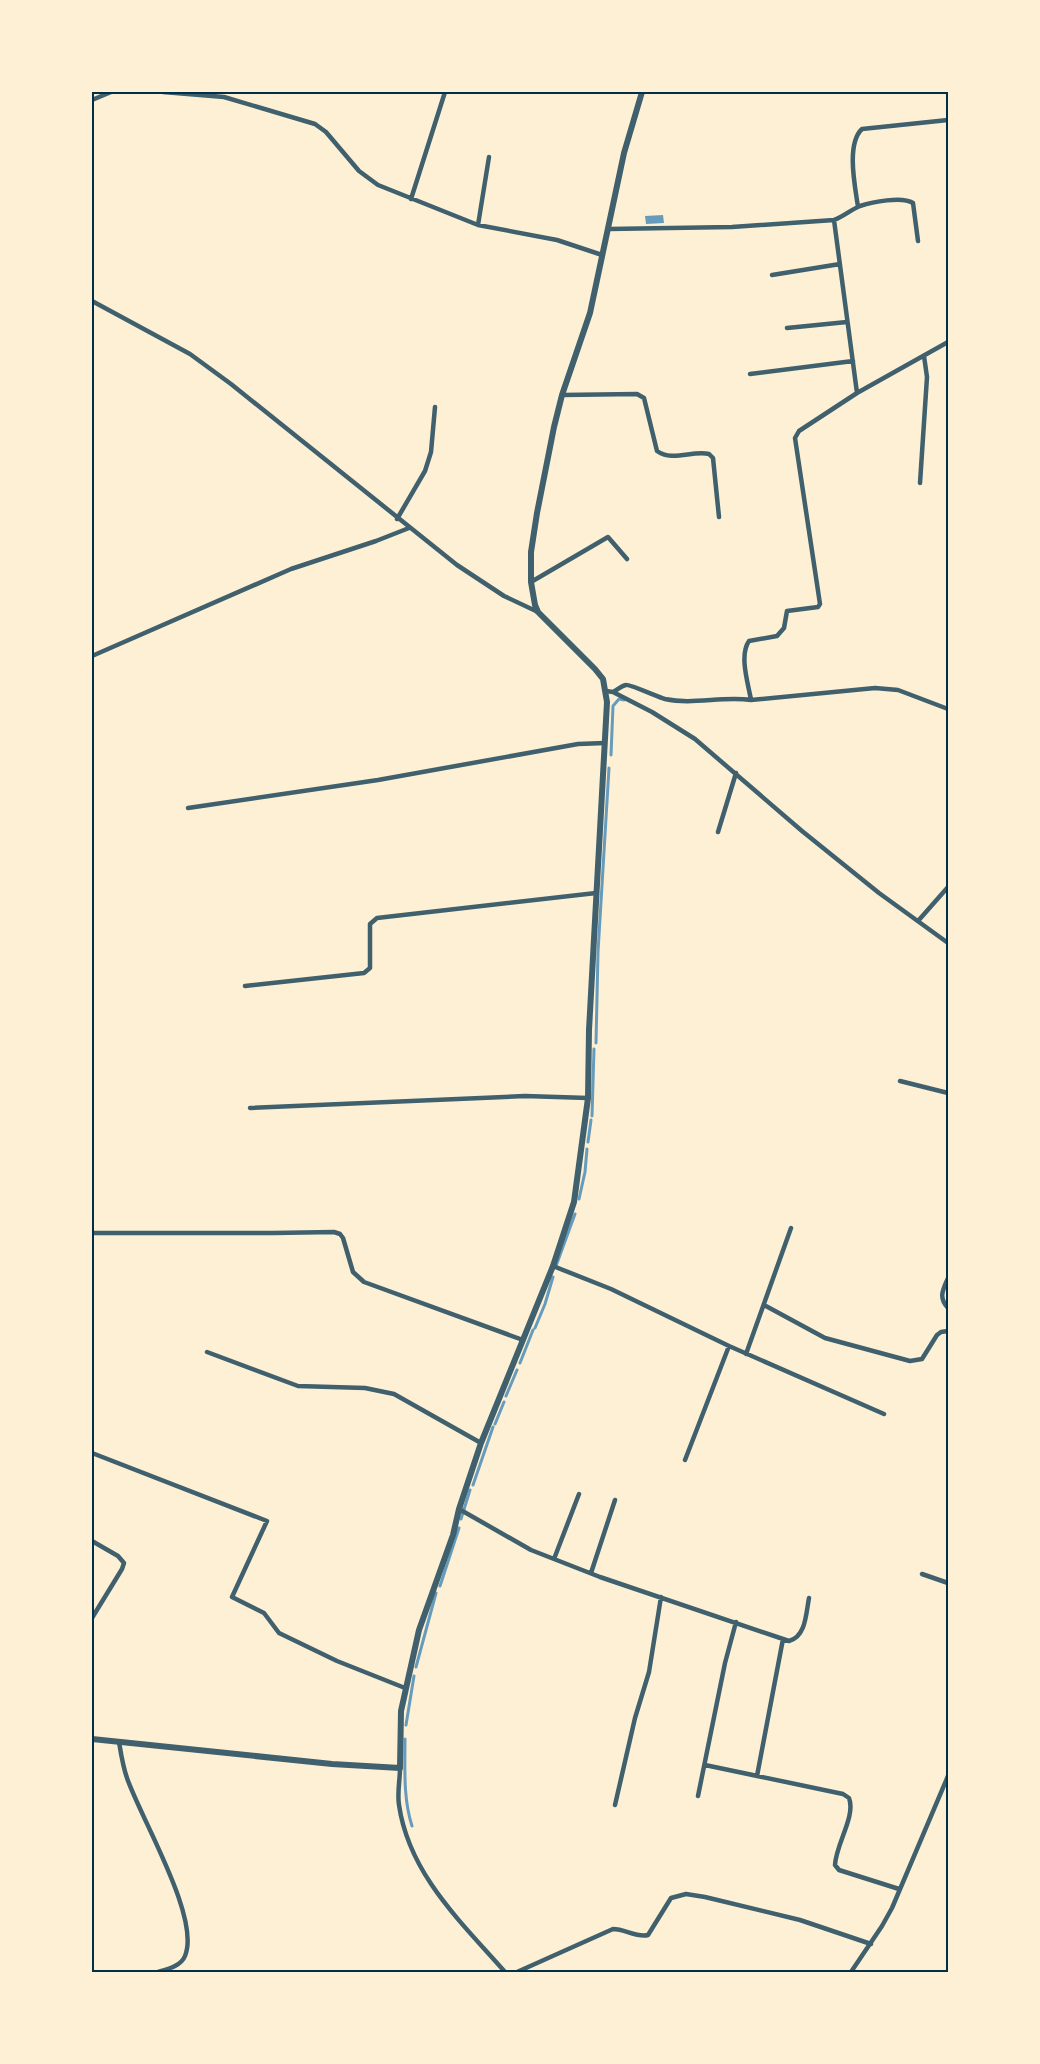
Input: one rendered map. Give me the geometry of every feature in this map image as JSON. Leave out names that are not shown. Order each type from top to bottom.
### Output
[{"type":"street","points":[[92,100],[111,92]]},
{"type":"street","points":[[163,92],[224,97],[319,126],[359,171],[378,185],[478,225],[557,240],[602,255]]},
{"type":"street","points":[[411,199],[445,92]]},
{"type":"street","points":[[538,612],[531,582],[532,538],[562,395],[590,312],[624,153],[642,92]]},
{"type":"street","points":[[858,207],[853,158],[854,141],[862,129],[948,120]]},
{"type":"street","points":[[478,225],[489,157]]},
{"type":"street","points":[[609,229],[742,226],[834,220],[858,207],[898,199],[913,203],[918,241]]},
{"type":"street","points":[[834,220],[857,393]]},
{"type":"street","points":[[772,275],[840,264]]},
{"type":"street","points":[[92,301],[190,354],[359,485],[397,519],[457,565],[504,596],[538,612],[595,669],[610,692],[596,893],[588,1098],[574,1202],[553,1266],[481,1443],[459,1509],[453,1535],[419,1630],[401,1711],[398,1802],[405,1833],[418,1865],[439,1897],[505,1972]]},
{"type":"street","points":[[787,328],[847,322]]},
{"type":"street","points":[[751,700],[744,655],[749,641],[777,636],[784,628],[787,611],[820,604],[795,438],[804,426],[948,342]]},
{"type":"street","points":[[920,483],[927,377],[924,356]]},
{"type":"street","points":[[750,374],[853,361]]},
{"type":"street","points":[[562,395],[637,394],[644,398],[657,452],[670,456],[702,452],[710,454],[713,458],[719,517]]},
{"type":"street","points":[[397,519],[425,471],[431,452],[435,407]]},
{"type":"street","points":[[92,656],[291,569],[409,528]]},
{"type":"street","points":[[531,582],[608,537],[627,559]]},
{"type":"street","points":[[610,692],[626,685],[664,699],[680,701],[733,697],[751,700],[875,688],[898,690],[948,709]]},
{"type":"street","points":[[610,692],[652,712],[695,738],[879,893],[948,943]]},
{"type":"street","points":[[188,808],[378,780],[578,744],[605,743]]},
{"type":"street","points":[[718,832],[736,773]]},
{"type":"street","points":[[918,921],[948,886]]},
{"type":"street","points":[[245,986],[364,973],[370,968],[372,961],[370,924],[377,918],[596,893]]},
{"type":"street","points":[[900,1081],[948,1093]]},
{"type":"street","points":[[250,1108],[525,1096],[588,1098]]},
{"type":"street","points":[[746,1354],[791,1228]]},
{"type":"street","points":[[92,1233],[334,1232],[343,1238],[353,1272],[364,1282],[524,1340]]},
{"type":"street","points":[[553,1266],[611,1289],[746,1354],[884,1414]]},
{"type":"street","points":[[948,1278],[941,1295],[942,1301],[948,1308]]},
{"type":"street","points":[[764,1305],[825,1338],[910,1361],[922,1359],[937,1335],[948,1331]]},
{"type":"street","points":[[685,1460],[729,1346]]},
{"type":"street","points":[[207,1352],[298,1386],[364,1388],[394,1394],[481,1443]]},
{"type":"street","points":[[92,1453],[267,1521],[232,1597],[264,1612],[279,1633],[405,1688]]},
{"type":"street","points":[[554,1559],[579,1494]]},
{"type":"street","points":[[591,1573],[615,1500]]},
{"type":"street","points":[[459,1509],[531,1550],[783,1639],[791,1641],[799,1636],[803,1629],[809,1598]]},
{"type":"street","points":[[92,1541],[118,1556],[124,1563],[92,1618]]},
{"type":"street","points":[[922,1574],[948,1583]]},
{"type":"street","points":[[615,1805],[649,1672],[661,1597]]},
{"type":"street","points":[[698,1796],[736,1622]]},
{"type":"street","points":[[757,1776],[783,1639]]},
{"type":"street","points":[[92,1739],[343,1765],[400,1768]]},
{"type":"street","points":[[119,1742],[126,1778],[179,1897],[188,1927],[184,1958],[179,1964],[158,1972]]},
{"type":"street","points":[[705,1765],[849,1797],[852,1804],[849,1820],[836,1852],[835,1865],[839,1870],[899,1889]]},
{"type":"street","points":[[851,1972],[892,1908],[948,1776]]},
{"type":"street","points":[[517,1972],[613,1929],[648,1935],[671,1898],[686,1894],[800,1920],[871,1944]]},
{"type":"water","points":[[663,215],[664,223],[646,224],[645,216]]},
{"type":"waterway","points":[[611,755],[613,706],[619,699],[624,700]]},
{"type":"waterway","points":[[596,1043],[598,952],[609,768]]},
{"type":"waterway","points":[[592,1116],[594,1049]]},
{"type":"waterway","points":[[588,1142],[591,1120]]},
{"type":"waterway","points":[[579,1199],[587,1149]]},
{"type":"waterway","points":[[556,1266],[575,1214]]},
{"type":"waterway","points":[[535,1328],[553,1277]]},
{"type":"waterway","points":[[520,1363],[533,1330]]},
{"type":"waterway","points":[[506,1396],[517,1370]]},
{"type":"waterway","points":[[495,1424],[504,1402]]},
{"type":"waterway","points":[[473,1485],[493,1427]]},
{"type":"waterway","points":[[461,1519],[470,1490]]},
{"type":"waterway","points":[[440,1586],[459,1528]]},
{"type":"waterway","points":[[416,1667],[436,1593]]},
{"type":"waterway","points":[[406,1725],[414,1676]]},
{"type":"waterway","points":[[405,1739],[406,1794],[412,1826]]}]
